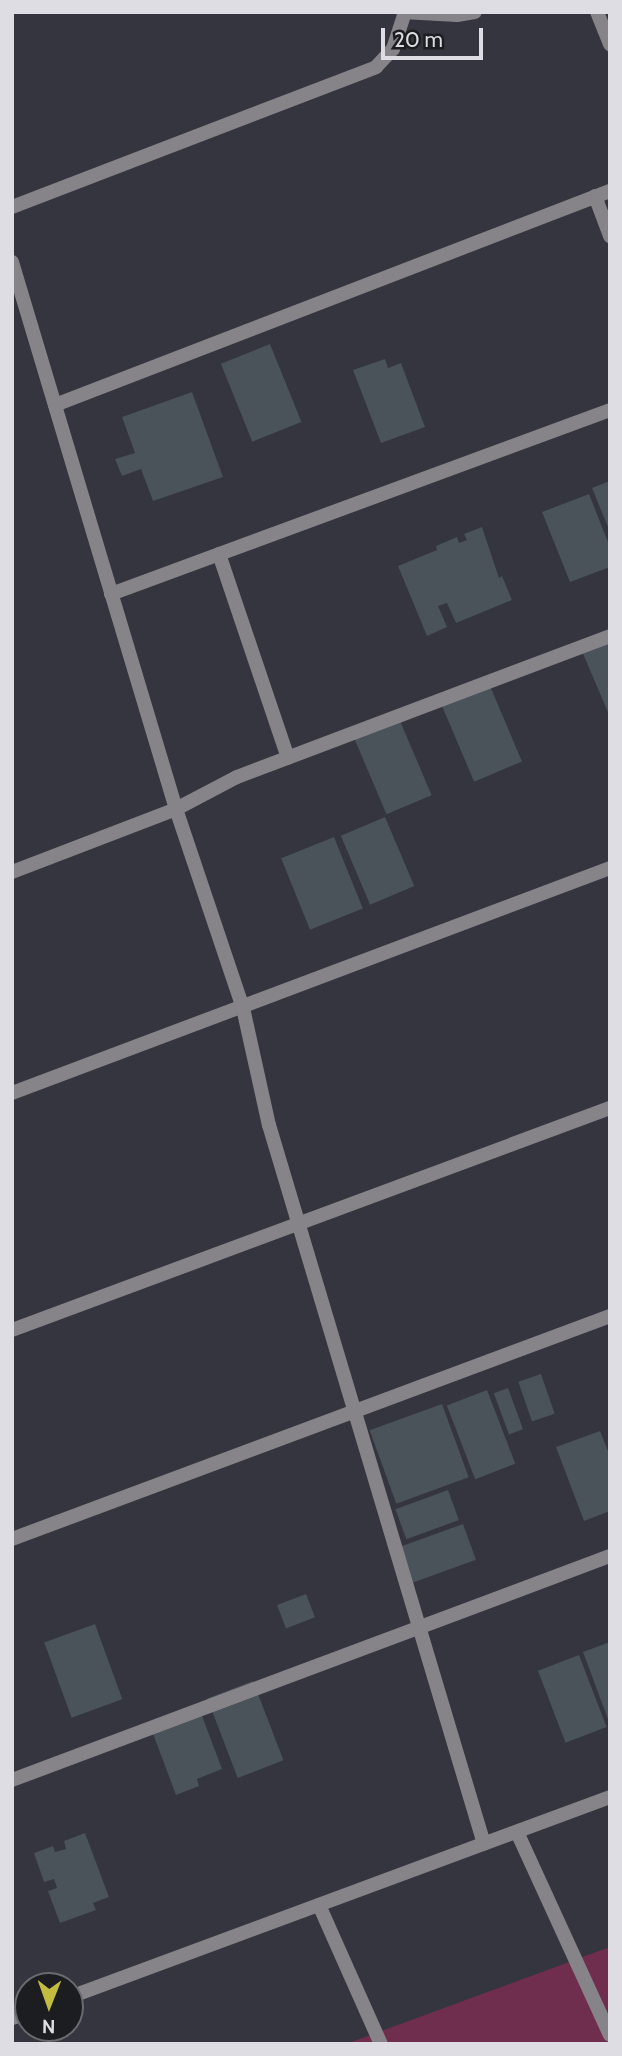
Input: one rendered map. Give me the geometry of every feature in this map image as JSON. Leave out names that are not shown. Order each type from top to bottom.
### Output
[{"type":"street","points":[[12,207],[376,67],[393,49],[404,13],[457,15],[475,12]]},
{"type":"street","points":[[597,12],[610,45]]},
{"type":"street","points":[[55,405],[610,191]]},
{"type":"street","points":[[595,196],[610,236]]},
{"type":"street","points":[[12,262],[176,809],[243,1008],[269,1125],[484,1844]]},
{"type":"street","points":[[111,594],[610,410]]},
{"type":"street","points":[[219,554],[288,758]]},
{"type":"street","points":[[12,872],[176,809],[237,777],[610,636]]},
{"type":"street","points":[[12,1093],[610,868]]},
{"type":"street","points":[[12,1329],[610,1108]]},
{"type":"street","points":[[12,1539],[610,1316]]},
{"type":"street","points":[[12,1780],[610,1556]]},
{"type":"street","points":[[84,1992],[610,1797]]},
{"type":"street","points":[[517,1832],[610,2035]]},
{"type":"street","points":[[319,1905],[381,2044]]},
{"type":"shaded area","points":[[610,1947],[610,2044],[346,2044]]},
{"type":"building","points":[[270,344],[301,422],[252,442],[221,364]]},
{"type":"building","points":[[385,359],[388,368],[401,363],[425,427],[381,443],[353,370]]},
{"type":"building","points":[[192,392],[223,477],[153,501],[141,469],[122,476],[115,459],[135,453],[122,417]]},
{"type":"building","points":[[610,481],[610,532],[592,488]]},
{"type":"building","points":[[589,494],[610,547],[610,567],[570,582],[542,512]]},
{"type":"building","points":[[482,527],[499,578],[502,576],[512,600],[456,623],[447,603],[438,606],[447,627],[427,636],[398,566],[437,550],[436,546],[457,537],[459,543],[467,540],[464,534]]},
{"type":"building","points":[[610,637],[610,717],[581,649]]},
{"type":"building","points":[[490,686],[522,761],[474,782],[442,706]]},
{"type":"building","points":[[398,716],[432,795],[386,814],[353,735]]},
{"type":"building","points":[[385,817],[414,886],[370,905],[341,836]]},
{"type":"building","points":[[334,837],[363,908],[310,930],[281,858]]},
{"type":"building","points":[[541,1374],[555,1414],[532,1422],[518,1382]]},
{"type":"building","points":[[508,1388],[523,1429],[509,1434],[494,1393]]},
{"type":"building","points":[[487,1390],[515,1464],[475,1479],[447,1405]]},
{"type":"building","points":[[442,1404],[469,1477],[396,1504],[370,1430]]},
{"type":"building","points":[[600,1431],[610,1456],[610,1511],[584,1521],[556,1447]]},
{"type":"building","points":[[448,1490],[459,1520],[406,1539],[395,1509]]},
{"type":"building","points":[[463,1524],[476,1560],[411,1583],[398,1548]]},
{"type":"building","points":[[306,1594],[315,1617],[286,1628],[277,1605]]},
{"type":"building","points":[[95,1624],[122,1699],[72,1718],[44,1642]]},
{"type":"building","points":[[610,1642],[610,1722],[609,1722],[583,1652]]},
{"type":"building","points":[[579,1655],[607,1727],[566,1743],[538,1671]]},
{"type":"building","points":[[253,1681],[283,1760],[238,1778],[207,1699]]},
{"type":"building","points":[[201,1713],[222,1769],[197,1779],[199,1786],[176,1795],[152,1731]]},
{"type":"building","points":[[85,1833],[109,1897],[93,1903],[96,1910],[60,1923],[48,1891],[57,1888],[54,1879],[44,1882],[34,1853],[53,1846],[55,1852],[66,1849],[64,1841]]}]
